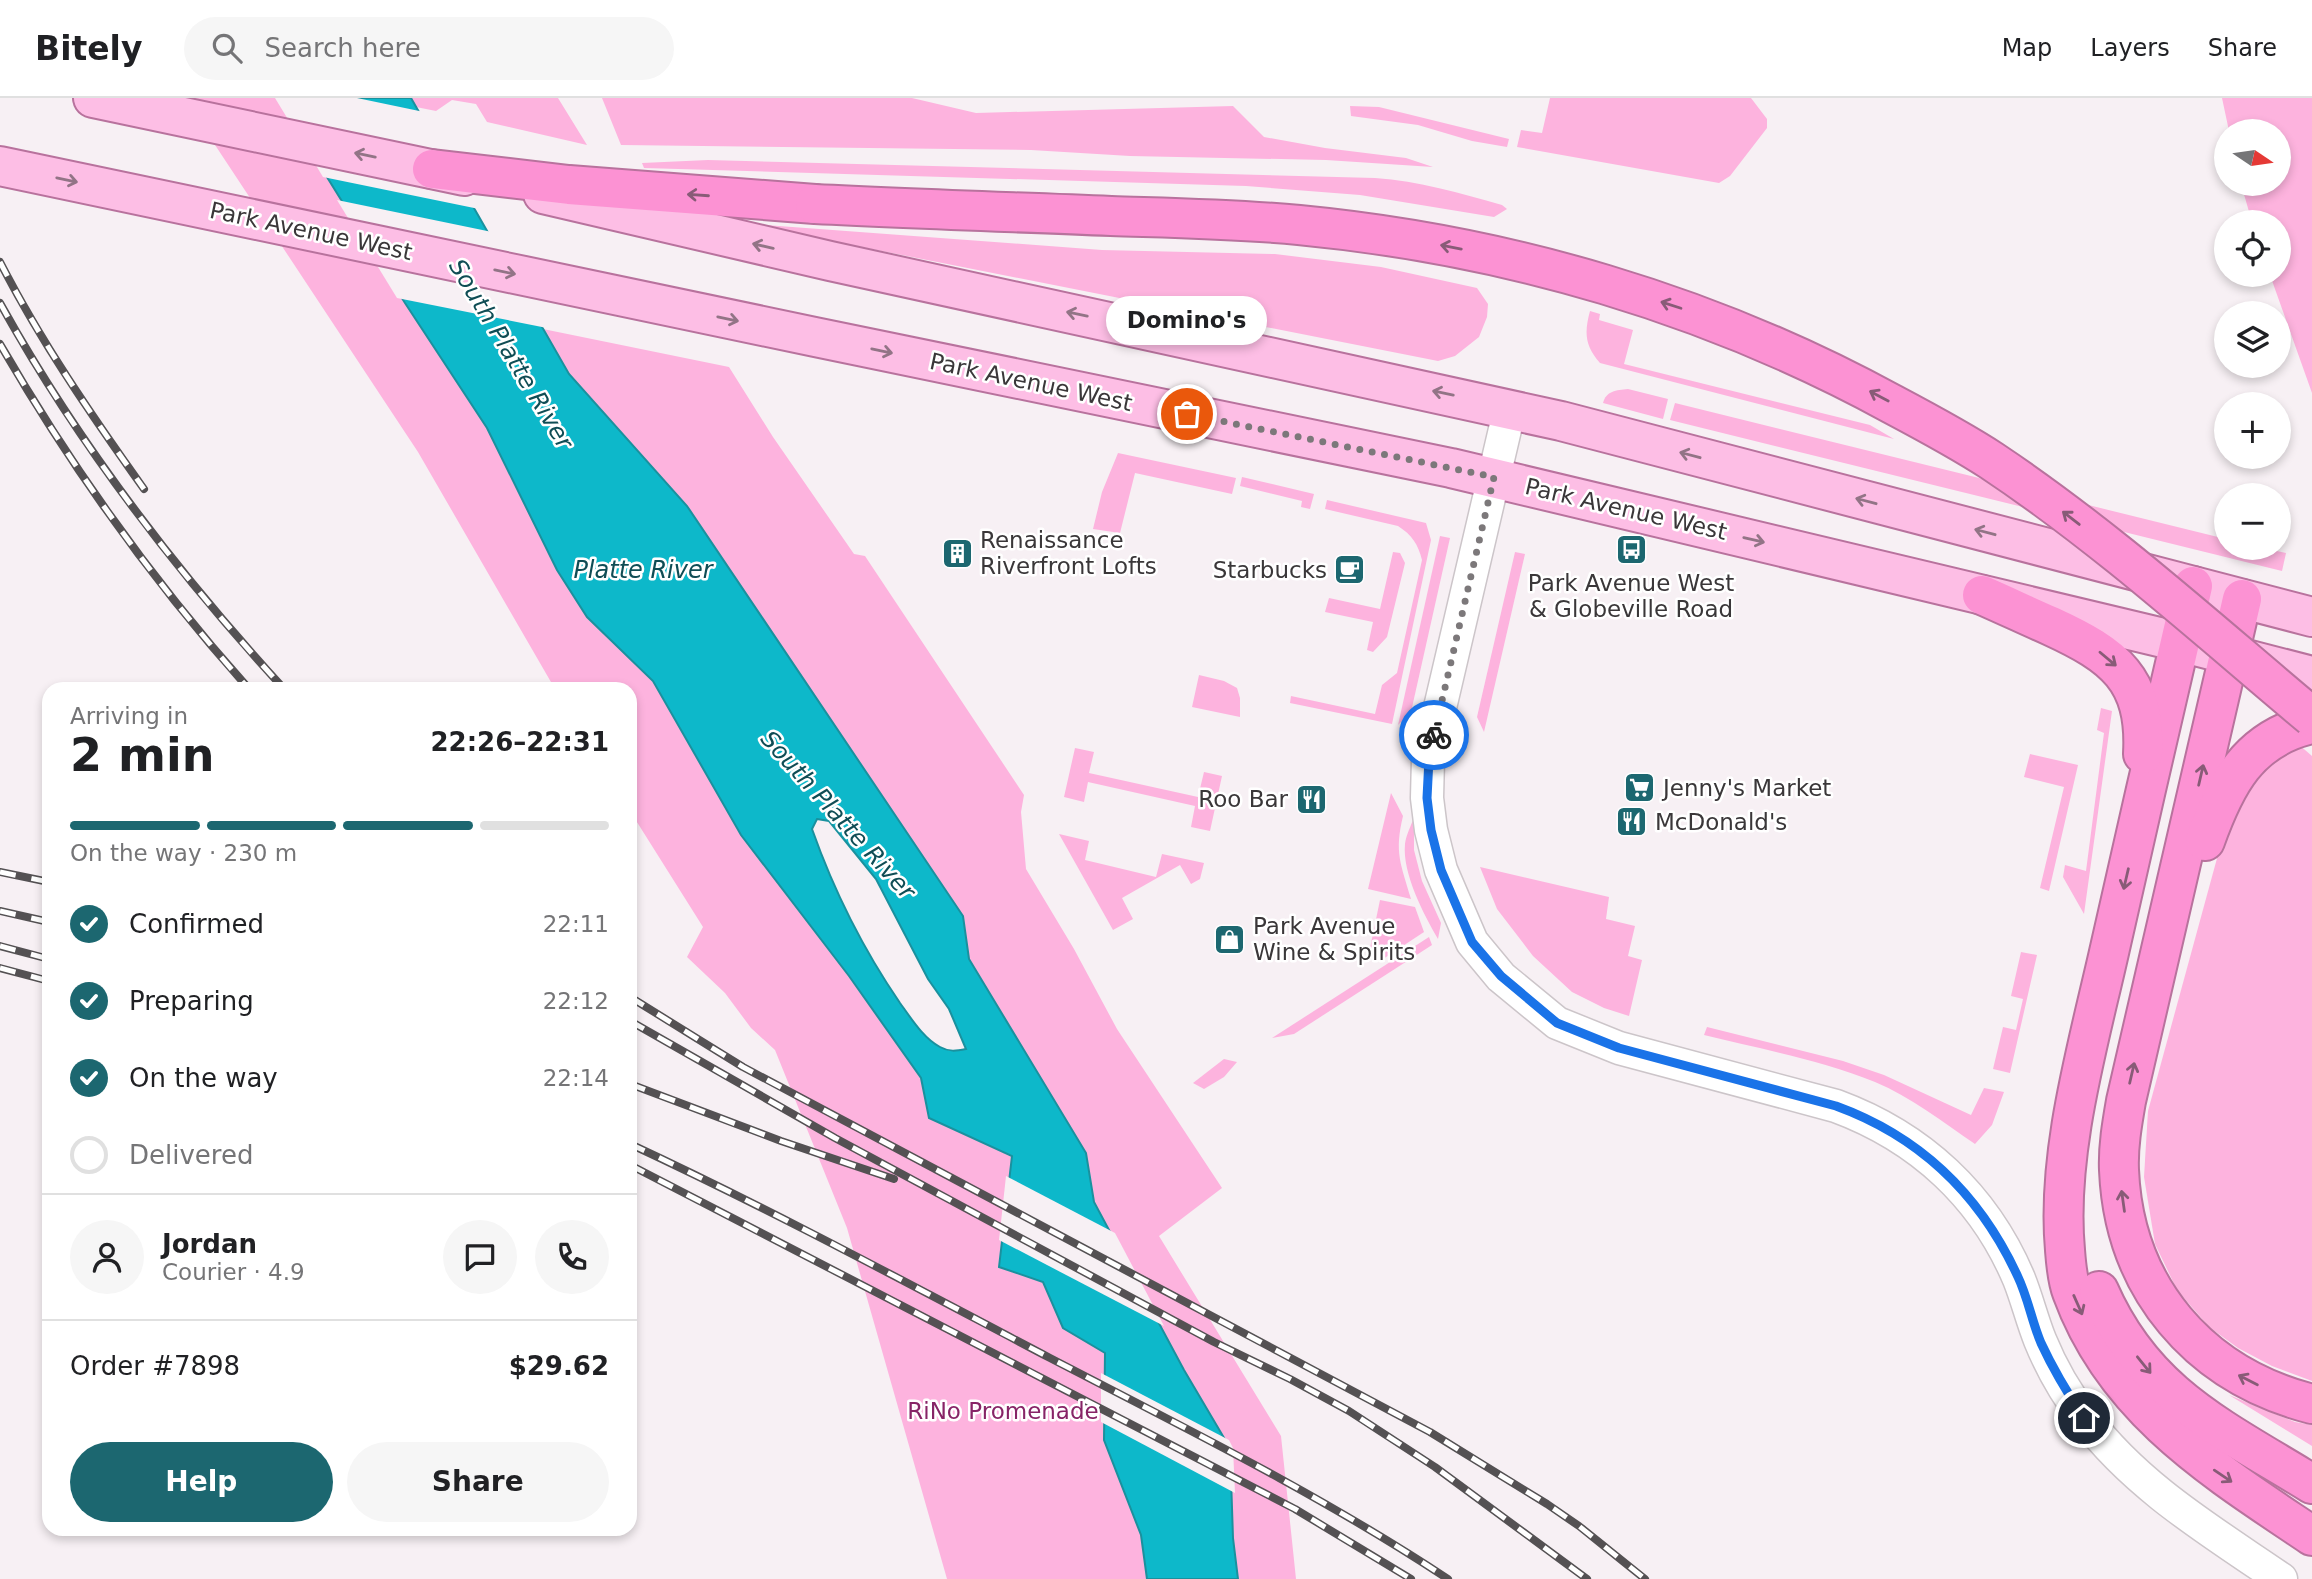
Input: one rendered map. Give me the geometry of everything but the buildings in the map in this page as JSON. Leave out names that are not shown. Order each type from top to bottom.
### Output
[{"type":"highway","points":[[432,169],[628,190],[815,204],[1298,225],[1442,245],[1523,262],[1614,287],[1691,312],[1773,345],[1857,384],[1989,459],[2097,538],[2312,717]]},
{"type":"highway","points":[[2193,586],[2074,1117],[2064,1179],[2063,1224],[2066,1257],[2071,1290],[2104,1357],[2126,1388],[2178,1442],[2214,1470],[2312,1536]]},
{"type":"highway","points":[[1982,595],[2078,638],[2108,657],[2122,672],[2139,705],[2144,733],[2141,812]]},
{"type":"highway","points":[[2242,599],[2126,1101],[2119,1160],[2126,1220],[2142,1268],[2166,1311],[2199,1348],[2240,1377],[2279,1396],[2312,1404]]},
{"type":"highway","points":[[2147,1009],[2220,800],[2233,777],[2268,741],[2294,728],[2312,724]]},
{"type":"highway","points":[[2074,1117],[2072,1171],[2079,1228],[2092,1273],[2106,1306],[2125,1339],[2150,1372],[2178,1399],[2312,1484]]},
{"type":"main road","points":[[93,98],[432,169],[830,261],[1510,408],[2312,617]]},
{"type":"main road","name":"Park Avenue West","points":[[0,166],[1494,477],[2312,676]]},
{"type":"street","points":[[1510,408],[1429,759],[1427,798],[1441,870],[1472,942],[1501,976],[1557,1023],[1619,1048],[1836,1106],[1867,1118],[1922,1150],[1969,1198],[2004,1250],[2019,1279],[2045,1351],[2069,1395],[2092,1426],[2151,1488],[2281,1579]]},
{"type":"green space","name":"RiNo Promenade","points":[[184,98],[278,98],[405,303],[487,428],[557,570],[587,617],[653,681],[741,835],[849,976],[921,1079],[929,1118],[1012,1156],[999,1267],[1043,1282],[1063,1328],[1105,1353],[1104,1440],[1141,1535],[1147,1579],[947,1579],[847,1228],[775,1050],[751,1028],[725,993],[687,957],[703,927],[637,822],[637,682],[551,682],[418,452]]},
{"type":"green space","points":[[411,98],[558,98],[587,145],[487,122],[476,104],[452,100],[436,111],[416,107]]},
{"type":"green space","points":[[602,98],[912,98],[976,113],[1233,106],[1264,137],[1406,158],[1433,167],[1326,160],[1130,156],[1031,150],[621,145]]},
{"type":"green space","points":[[1550,98],[1751,98],[1767,119],[1767,128],[1730,176],[1719,183],[1517,147],[1521,130],[1542,133]]},
{"type":"green space","points":[[2222,98],[2312,98],[2312,393],[2291,334],[2291,301],[2279,301],[2274,287],[2291,287],[2291,210],[2249,210],[2244,196],[2291,196],[2291,119],[2226,119]]},
{"type":"green space","points":[[1350,106],[1379,107],[1509,139],[1507,147],[1472,141],[1418,125],[1351,116]]},
{"type":"green space","points":[[708,160],[1375,178],[1439,188],[1502,205],[1507,209],[1494,217],[1360,195],[1246,186],[644,168],[642,163]]},
{"type":"green space","points":[[740,223],[1102,250],[1275,254],[1381,267],[1477,288],[1488,304],[1487,317],[1479,337],[1455,356],[1438,361]]},
{"type":"green space","points":[[1590,311],[1600,314],[1599,320],[1633,330],[1624,364],[1870,425],[1894,439],[1600,363],[1591,351],[1587,339]]},
{"type":"green space","points":[[543,329],[729,367],[773,437],[854,554],[865,556],[1024,795],[1021,812],[1026,869],[1074,949],[1117,1029],[1222,1188],[1159,1236],[1281,1436],[1296,1579],[1238,1579],[1233,1538],[1230,1448],[1184,1370],[1094,1202],[1086,1153],[969,959],[963,916],[687,506],[569,374]]},
{"type":"green space","points":[[1628,389],[1668,399],[1663,419],[1603,403],[1609,394]]},
{"type":"green space","points":[[1675,403],[2214,536],[2214,554],[1670,420]]},
{"type":"green space","points":[[1118,453],[1236,478],[1232,494],[1135,473],[1120,533],[1093,529],[1102,492]]},
{"type":"green space","points":[[1242,477],[1314,494],[1310,509],[1301,507],[1302,501],[1240,486]]},
{"type":"green space","points":[[1327,500],[1426,523],[1431,540],[1392,724],[1290,703],[1291,696],[1375,714],[1382,685],[1397,673],[1422,560],[1414,540],[1398,526],[1325,509]]},
{"type":"green space","points":[[1440,536],[1450,538],[1411,712],[1398,725]]},
{"type":"green space","points":[[1393,552],[1400,553],[1405,563],[1387,637],[1373,652],[1367,650],[1373,622],[1325,612],[1329,598],[1380,609]]},
{"type":"green space","points":[[1515,552],[1525,554],[1484,732],[1477,717]]},
{"type":"green space","points":[[2237,560],[2284,560],[2282,571]]},
{"type":"green space","points":[[1199,675],[1224,681],[1237,688],[1240,717],[1192,707]]},
{"type":"green space","points":[[2101,708],[2112,711],[2084,914],[2063,877],[2065,865],[2086,871],[2104,733],[2097,730]]},
{"type":"green space","points":[[2297,743],[2312,756],[2312,1381],[2272,1366],[2238,1348],[2209,1327],[2177,1290],[2155,1244],[2144,1177],[2148,1111],[2222,840],[2240,795],[2274,756]]},
{"type":"green space","points":[[1075,748],[1094,752],[1089,773],[1198,797],[1204,772],[1222,776],[1210,831],[1191,827],[1195,806],[1088,782],[1084,802],[1064,797]]},
{"type":"green space","points":[[2030,754],[2078,765],[2049,891],[2040,888],[2064,787],[2024,777]]},
{"type":"green space","points":[[1391,793],[1403,816],[1399,849],[1411,899],[1368,889]]},
{"type":"green space","points":[[1414,817],[1414,850],[1422,881],[1441,923],[1438,939],[1421,906],[1407,868],[1405,844]]},
{"type":"green space","points":[[1059,834],[1089,841],[1085,860],[1156,877],[1162,854],[1204,863],[1200,879],[1191,884],[1180,865],[1122,898],[1133,919],[1113,930]]},
{"type":"green space","points":[[1480,867],[1609,897],[1606,919],[1635,926],[1628,956],[1642,960],[1629,1016],[1604,1008],[1572,992],[1533,956],[1497,909]]},
{"type":"green space","points":[[1380,900],[1415,907],[1424,932],[1380,961],[1369,953]]},
{"type":"green space","points":[[1429,937],[1432,945],[1294,1034],[1272,1038]]},
{"type":"green space","points":[[2021,952],[2037,955],[2010,1073],[1993,1069],[2003,1027],[2016,1030],[2023,999],[2011,996]]},
{"type":"green space","points":[[1707,1027],[1843,1061],[1884,1075],[1971,1115],[1984,1088],[2004,1092],[1992,1125],[1975,1144],[1914,1102],[1875,1082],[1812,1061],[1704,1035]]},
{"type":"green space","points":[[1224,1059],[1237,1062],[1224,1077],[1204,1089],[1193,1083]]},
{"type":"green space","points":[[2229,1395],[2295,1422],[2312,1425],[2312,1446]]},
{"type":"water","name":"Platte River","points":[[278,98],[411,98],[569,374],[687,506],[963,916],[969,959],[1086,1153],[1094,1202],[1184,1370],[1230,1448],[1233,1538],[1238,1579],[1147,1579],[1141,1535],[1104,1440],[1105,1353],[1063,1328],[1043,1282],[999,1267],[1012,1156],[929,1118],[921,1078],[849,976],[741,835],[653,681],[587,617],[557,570],[487,428],[405,303]],"holes":[[[817,819],[829,821],[876,879],[928,979],[949,1009],[966,1049],[946,1050],[928,1038],[900,1003],[874,962],[840,897],[812,829]]]},
{"type":"pier","points":[[275,98],[357,98],[424,112],[479,209],[323,177]]},
{"type":"pier","points":[[337,200],[492,232],[547,328],[397,298]]},
{"type":"pier","points":[[1006,1176],[1115,1233],[1164,1326],[999,1240]]},
{"type":"pier","points":[[1101,1373],[1229,1440],[1233,1448],[1235,1493],[1101,1422]]},
{"type":"railway","points":[[0,262],[32,321],[68,378],[144,489]]},
{"type":"railway","points":[[0,303],[62,406],[131,505],[205,599],[278,682]]},
{"type":"railway","points":[[0,344],[85,480],[181,609],[243,682]]},
{"type":"railway","points":[[0,872],[42,881]]},
{"type":"railway","points":[[0,911],[42,920]]},
{"type":"railway","points":[[0,946],[42,957]]},
{"type":"railway","points":[[0,968],[42,979]]},
{"type":"railway","points":[[637,1001],[743,1067],[1430,1432],[1547,1504],[1645,1579]]},
{"type":"railway","points":[[637,1025],[835,1138],[1214,1342],[1349,1411],[1435,1467],[1587,1579]]},
{"type":"railway","points":[[637,1087],[781,1141],[894,1179]]},
{"type":"railway","points":[[637,1147],[841,1248],[1252,1463],[1351,1519],[1448,1579]]},
{"type":"railway","points":[[637,1169],[1295,1509],[1411,1579]]},
{"type":"way so far","points":[[1187,414],[1494,477],[1434,735]]},
{"type":"place","name":"Domino's","points":[[1187,414]]},
{"type":"place","name":"Park Avenue West & Globeville Road","points":[[1631,549]]},
{"type":"place","name":"Renaissance Riverfront Lofts","points":[[957,553]]},
{"type":"place","name":"Starbucks","points":[[1350,570]]},
{"type":"place","name":"Jenny's Market","points":[[1640,788]]},
{"type":"place","name":"Roo Bar","points":[[1311,799]]},
{"type":"place","name":"McDonald's","points":[[1632,822]]},
{"type":"place","name":"Park Avenue Wine & Spirits","points":[[1230,939]]},
{"type":"route","points":[[1434,735],[1429,759],[1427,798],[1431,830],[1441,870],[1472,942],[1501,976],[1557,1023],[1619,1048],[1836,1106],[1891,1130],[1922,1150],[1956,1182],[2004,1250],[2019,1279],[2040,1341],[2084,1418]]},
{"type":"water label","name":"South Platte River","points":[[511,354]]},
{"type":"water label","name":"South Platte River","points":[[838,815]]}]
